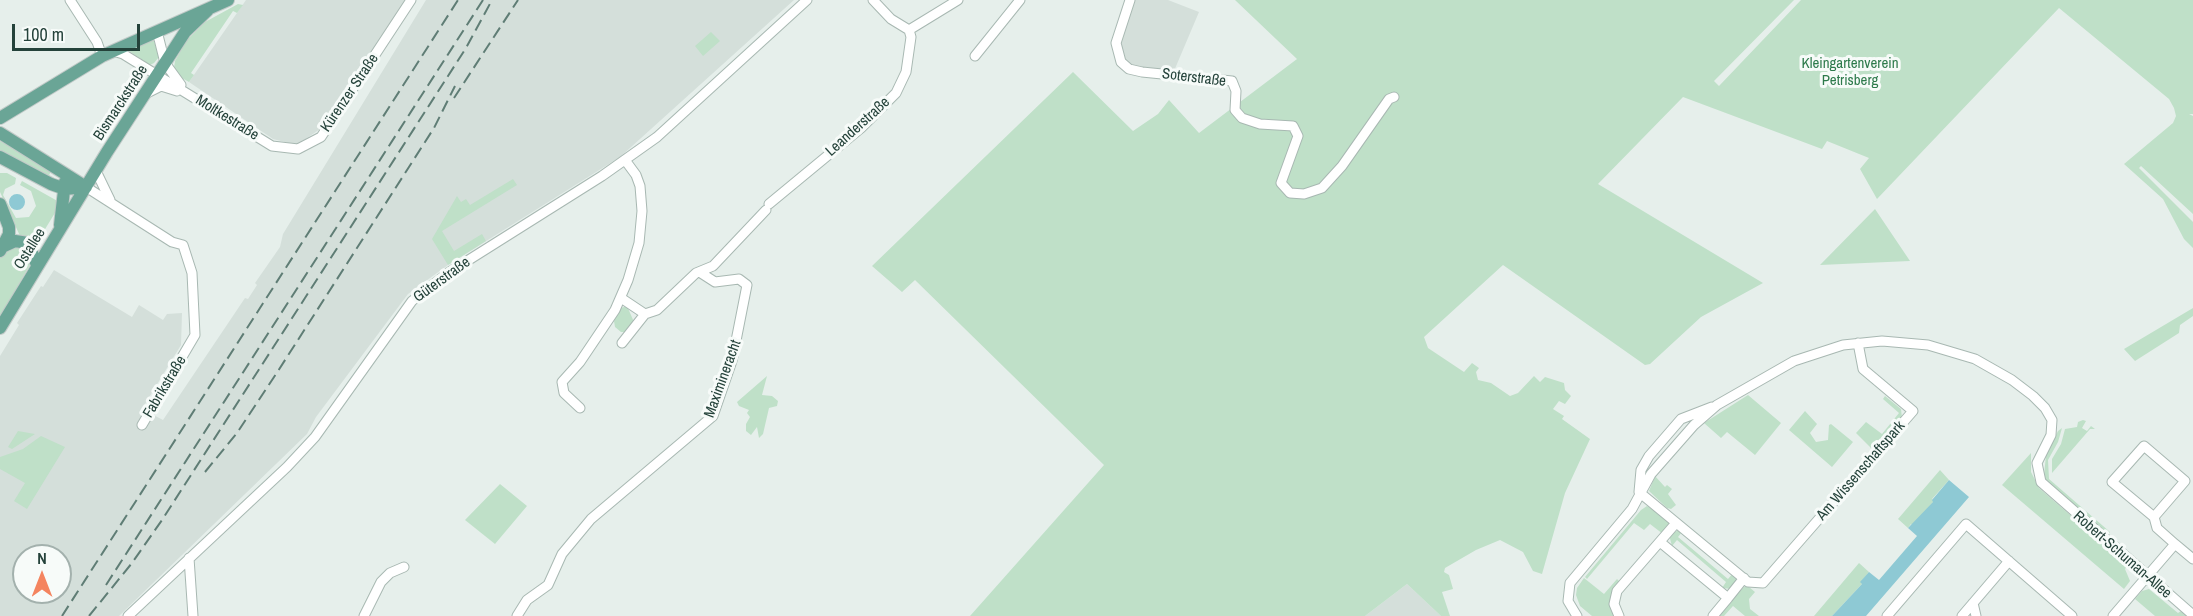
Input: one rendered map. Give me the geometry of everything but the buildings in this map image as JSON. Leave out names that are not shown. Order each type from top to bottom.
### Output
[{"type":"main road","points":[[2,114],[107,54],[228,0]]},
{"type":"main road","name":"Bismarckstraße","points":[[84,191],[185,32],[207,11]]},
{"type":"main road","points":[[0,133],[58,168],[84,191]]},
{"type":"main road","points":[[0,157],[51,184],[65,189],[84,191]]},
{"type":"main road","points":[[58,168],[64,176],[65,189],[58,232]]},
{"type":"main road","name":"Ostallee","points":[[0,328],[84,191]]},
{"type":"main road","points":[[0,204],[9,227],[1,249]]},
{"type":"main road","points":[[1,249],[15,242],[28,243],[37,265]]},
{"type":"street","points":[[70,0],[107,54]]},
{"type":"street","name":"Kürenzer Straße","points":[[266,143],[279,148],[298,149],[321,137],[411,0]]},
{"type":"street","name":"Güterstraße","points":[[128,616],[315,437],[412,301],[448,273],[625,160],[665,131],[807,0]]},
{"type":"street","points":[[873,0],[891,19],[909,30],[958,0]]},
{"type":"street","points":[[975,56],[1020,0]]},
{"type":"street","name":"Soterstraße","points":[[1130,0],[1116,43],[1116,53],[1121,63],[1129,69],[1142,72],[1232,81],[1236,86],[1234,104],[1237,114],[1260,124],[1293,126],[1298,136],[1281,183],[1284,190],[1290,193],[1304,194],[1322,188],[1342,166],[1389,99],[1394,97]]},
{"type":"street","name":"Leanderstraße","points":[[701,273],[713,266],[768,207],[861,128],[896,93],[906,72],[911,37],[909,30]]},
{"type":"street","name":"Moltkestraße","points":[[157,31],[169,72],[188,94]]},
{"type":"street","name":"Moltkestraße","points":[[107,54],[123,54],[266,143]]},
{"type":"street","name":"Moltkestraße","points":[[145,94],[161,86],[188,94]]},
{"type":"street","points":[[580,408],[564,393],[562,382],[597,339],[621,298],[639,243],[642,211],[640,186],[636,175],[625,160]]},
{"type":"street","points":[[96,171],[105,193],[115,206]]},
{"type":"street","points":[[84,191],[115,206]]},
{"type":"street","name":"Fabrikstraße","points":[[115,206],[172,242],[183,245],[192,273],[196,312],[195,335],[142,425]]},
{"type":"street","points":[[622,344],[645,314],[657,310],[696,273],[701,273]]},
{"type":"street","name":"Maximineracht","points":[[517,616],[527,600],[548,585],[574,537],[607,504],[712,417],[732,361],[747,285],[738,279],[715,282],[701,273]]},
{"type":"street","points":[[621,298],[645,314]]},
{"type":"street","name":"Robert-Schuman-Allee","points":[[1858,343],[1903,342],[1939,347],[1984,364],[2028,392],[2045,408],[2052,420],[2051,435],[2038,459],[2037,470],[2041,482],[2193,615]]},
{"type":"street","points":[[1576,616],[1568,601],[1570,583],[1632,509],[1651,474],[1694,425],[1717,405],[1794,361],[1858,343]]},
{"type":"street","name":"Am Wissenschaftspark","points":[[1744,578],[1755,585],[1763,583],[1913,411],[1863,369],[1858,343]]},
{"type":"street","points":[[2154,518],[2185,481],[2144,446],[2112,482],[2154,518],[2157,528],[2193,559]]},
{"type":"street","points":[[1640,492],[1744,578],[1713,616]]},
{"type":"street","points":[[1619,616],[1615,606],[1617,591],[1676,523]]},
{"type":"street","points":[[1887,616],[1966,524],[2072,616]]},
{"type":"street","points":[[1660,542],[1728,598]]},
{"type":"street","points":[[2113,616],[2175,544]]},
{"type":"street","points":[[189,558],[193,616]]},
{"type":"street","points":[[1962,616],[2009,561]]},
{"type":"street","points":[[364,616],[381,582],[390,573],[404,567]]},
{"type":"street","points":[[1973,603],[1976,616]]},
{"type":"shaded area","points":[[246,0],[407,0],[320,129],[297,145],[273,139],[189,82]]},
{"type":"shaded area","points":[[426,0],[794,0],[620,157],[448,265],[408,294],[316,417],[307,434],[119,616],[0,616],[0,356],[19,325],[17,323],[41,286],[43,287],[54,270],[132,317],[139,305],[163,320],[167,314],[182,313],[181,345],[142,409],[163,420],[245,298],[248,299],[257,285],[255,283],[280,247],[283,234]]},
{"type":"shaded area","points":[[1134,0],[1168,0],[1199,12],[1174,71],[1133,66],[1124,59],[1121,45]]},
{"type":"shaded area","points":[[1407,584],[1441,616],[1365,616]]},
{"type":"green space","name":"Kleingartenverein Petrisberg","points":[[1235,0],[1794,0],[1714,81],[1719,86],[1801,0],[2193,0],[2193,114],[2189,114],[2193,116],[2193,214],[2141,166],[2139,168],[2193,222],[2193,248],[2184,239],[2163,199],[2124,164],[2173,123],[2176,116],[2169,99],[2059,8],[1877,199],[1860,169],[1869,158],[1827,141],[1822,149],[1683,97],[1598,184],[1763,283],[1701,317],[1650,364],[1645,365],[1503,265],[1424,337],[1428,348],[1464,372],[1472,363],[1479,368],[1476,372],[1478,380],[1491,383],[1510,396],[1518,393],[1534,376],[1540,382],[1545,377],[1564,383],[1565,390],[1571,396],[1565,404],[1559,401],[1553,409],[1564,416],[1562,419],[1590,439],[1565,493],[1542,574],[1533,571],[1523,552],[1500,540],[1476,550],[1445,568],[1444,572],[1449,575],[1453,589],[1442,592],[1450,616],[1441,616],[1407,584],[1365,616],[970,616],[1104,465],[915,280],[902,292],[872,266],[1073,72],[1133,131],[1158,114],[1169,100],[1199,133],[1297,59]]},
{"type":"green space","points":[[238,4],[243,5],[237,13],[233,11],[191,73],[194,75],[189,82],[180,77],[174,68],[175,61],[186,41],[205,22]]},
{"type":"green space","points":[[711,32],[720,41],[703,56],[695,46]]},
{"type":"green space","points":[[153,38],[159,57],[150,65],[126,49]]},
{"type":"green space","points":[[0,141],[51,171],[47,180],[0,154]]},
{"type":"green space","points":[[0,173],[7,173],[16,178],[15,184],[5,189],[3,195],[16,218],[29,217],[36,206],[31,191],[20,185],[22,181],[61,203],[36,244],[20,236],[0,192]]},
{"type":"green space","points":[[513,179],[517,185],[442,231],[454,251],[482,234],[486,241],[448,265],[432,239],[457,196],[461,202],[466,199],[470,205]]},
{"type":"green space","points":[[1875,209],[1910,261],[1820,265]]},
{"type":"green space","points":[[15,245],[26,249],[31,263],[0,317],[0,258],[4,252]]},
{"type":"green space","points":[[627,306],[634,322],[625,332],[621,332],[615,327],[614,321],[621,308]]},
{"type":"green space","points":[[2193,308],[2193,316],[2180,325],[2179,333],[2135,361],[2124,349]]},
{"type":"green space","points":[[767,376],[762,395],[772,396],[778,401],[777,406],[769,408],[763,434],[759,438],[757,427],[751,435],[746,431],[746,424],[750,417],[747,413],[749,410],[739,406],[737,402]]},
{"type":"green space","points":[[1748,395],[1781,423],[1755,455],[1727,432],[1721,438],[1704,423]]},
{"type":"green space","points":[[1885,396],[1901,409],[1902,418],[1874,451],[1856,433],[1866,422],[1882,434],[1899,413],[1883,399]]},
{"type":"green space","points":[[1805,411],[1817,424],[1810,433],[1816,442],[1828,440],[1831,424],[1853,442],[1832,467],[1789,430]]},
{"type":"green space","points":[[2086,421],[2082,428],[2087,431],[2091,426],[2095,429],[2090,429],[2052,473],[2052,459],[2061,444],[2065,429],[2077,427],[2078,422]]},
{"type":"green space","points":[[2062,428],[2058,442],[2048,460],[2049,479],[2110,532],[2107,536],[2047,484],[2044,476],[2046,455],[2058,431]]},
{"type":"green space","points":[[18,431],[35,434],[12,449],[8,447]]},
{"type":"green space","points":[[41,436],[65,447],[27,509],[14,501],[25,483],[0,469],[0,457],[23,449]]},
{"type":"green space","points":[[2031,453],[2031,472],[2039,488],[2128,565],[2125,569],[2130,581],[2124,589],[2002,485]]},
{"type":"green space","points":[[1940,470],[1949,480],[1913,526],[1911,524],[1908,528],[1898,519]]},
{"type":"green space","points":[[1655,476],[1665,487],[1667,485],[1672,489],[1668,494],[1676,505],[1671,509],[1649,491]]},
{"type":"green space","points":[[500,484],[527,506],[495,544],[465,520]]},
{"type":"green space","points":[[1647,506],[1669,520],[1668,528],[1663,534],[1650,524],[1644,530],[1634,523],[1587,579],[1585,577],[1641,510]]},
{"type":"green space","points":[[1679,530],[1682,532],[1678,537],[1728,579],[1733,573],[1737,580],[1732,589],[1722,588],[1726,582],[1677,540],[1672,546],[1669,535]]},
{"type":"green space","points":[[1859,563],[1869,572],[1861,582],[1862,584],[1832,616],[1814,616]]},
{"type":"green space","points":[[1584,578],[1604,594],[1617,579],[1621,583],[1615,616],[1592,616],[1580,606],[1576,595],[1577,588]]},
{"type":"green space","points":[[1744,587],[1749,587],[1755,592],[1749,599],[1750,609],[1759,616],[1745,616],[1733,606],[1724,616],[1717,616]]},
{"type":"green space","points":[[2149,589],[2178,613],[2181,611],[2187,616],[2155,616],[2135,599],[2142,591]]},
{"type":"water","points":[[17,194],[25,202],[17,210],[9,202]]},
{"type":"water","points":[[1949,480],[1969,497],[1866,616],[1832,616],[1862,584],[1860,582],[1869,572],[1879,580],[1917,536],[1908,528],[1933,502],[1932,500]]},
{"type":"railway","points":[[62,616],[458,0]]},
{"type":"railway","points":[[106,585],[483,0]]},
{"type":"railway","points":[[89,616],[132,563],[162,520],[466,48],[492,0]]},
{"type":"railway","points":[[454,98],[518,0]]},
{"type":"railway","points":[[205,472],[237,433],[278,371],[434,128],[455,86]]}]
